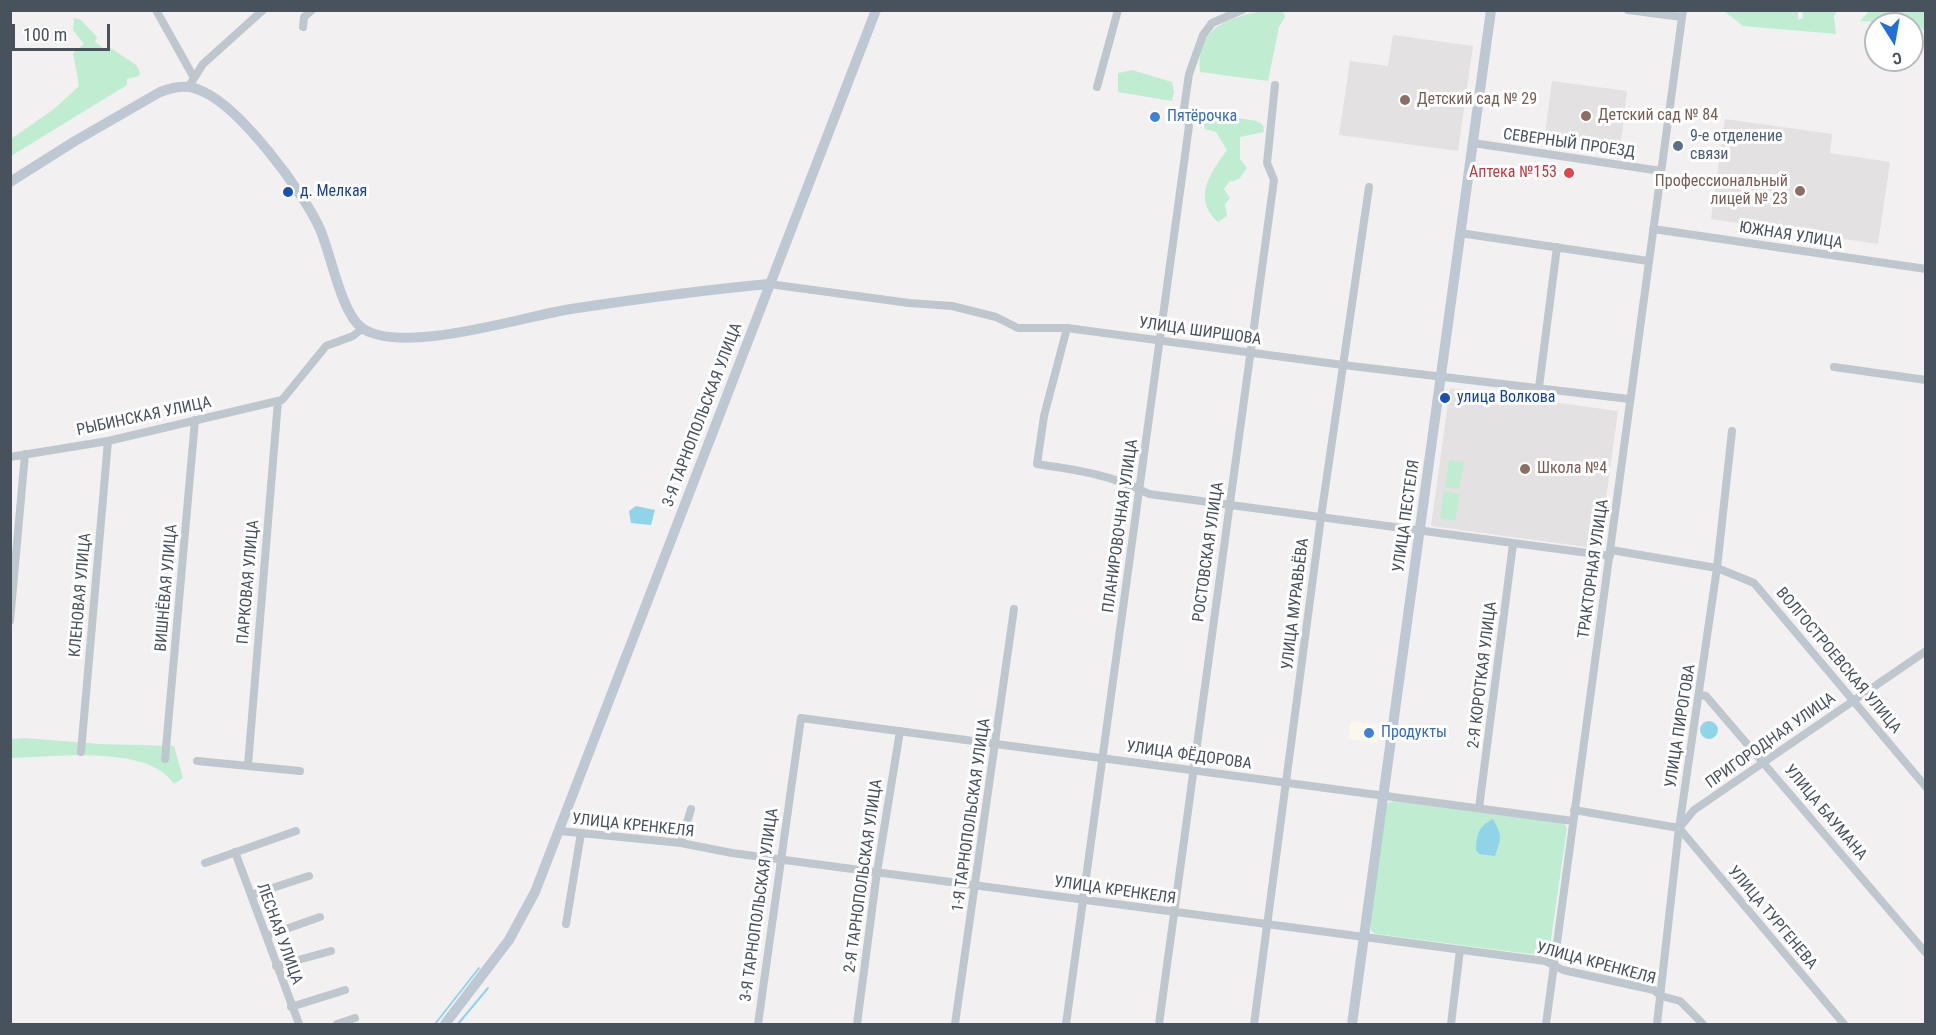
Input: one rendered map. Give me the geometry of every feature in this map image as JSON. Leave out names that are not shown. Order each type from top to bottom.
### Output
[{"type":"street","points":[[156,10],[191,81],[221,104],[253,136],[292,181],[319,227],[348,308],[363,328],[386,336],[402,337],[463,333],[568,310],[769,284]]},
{"type":"street","points":[[10,182],[160,92],[191,81],[262,10]]},
{"type":"street","points":[[303,27],[304,17],[312,10]]},
{"type":"street","name":"3-Я ТАРНОПОЛЬСКАЯ УЛИЦА","points":[[445,1024],[509,940],[535,892],[876,10]]},
{"type":"street","points":[[1097,87],[1118,10]]},
{"type":"street","name":"ПЛАНИРОВОЧНАЯ УЛИЦА","points":[[1066,1024],[1189,126],[1184,108],[1189,74],[1203,35],[1212,23],[1242,10]]},
{"type":"street","name":"УЛИЦА ПЕСТЕЛЯ","points":[[1352,1024],[1491,10]]},
{"type":"street","points":[[1628,10],[1682,14]]},
{"type":"street","name":"ТРАКТОРНАЯ УЛИЦА","points":[[1546,1024],[1682,14]]},
{"type":"street","name":"РОСТОВСКАЯ УЛИЦА","points":[[1159,1024],[1274,180],[1267,163],[1275,85]]},
{"type":"street","name":"СЕВЕРНЫЙ ПРОЕЗД","points":[[1473,143],[1660,171]]},
{"type":"street","name":"УЛИЦА МУРАВЬЁВА","points":[[1254,1024],[1321,517],[1368,187]]},
{"type":"street","name":"ЮЖНАЯ УЛИЦА","points":[[1653,230],[1926,269]]},
{"type":"street","points":[[1461,233],[1648,261]]},
{"type":"street","points":[[1539,387],[1557,247]]},
{"type":"street","name":"УЛИЦА ШИРШОВА","points":[[769,284],[909,303],[952,306],[996,317],[1018,328],[1067,328],[1343,365],[1629,399]]},
{"type":"street","points":[[280,400],[326,346],[352,336],[363,328]]},
{"type":"street","points":[[1067,328],[1059,369],[1044,416],[1037,464],[1093,472],[1149,494],[1514,544],[1610,552],[1718,568]]},
{"type":"street","points":[[1834,368],[1926,380]]},
{"type":"street","name":"РЫБИНСКАЯ УЛИЦА","points":[[10,457],[108,441],[280,400]]},
{"type":"street","name":"ПАРКОВАЯ УЛИЦА","points":[[248,765],[280,400]]},
{"type":"street","name":"ВИШНЁВАЯ УЛИЦА","points":[[165,759],[195,420]]},
{"type":"street","name":"УЛИЦА ПИРОГОВА","points":[[1656,1024],[1679,828],[1701,695],[1718,568],[1732,431]]},
{"type":"street","name":"КЛЕНОВАЯ УЛИЦА","points":[[81,752],[108,441]]},
{"type":"street","points":[[10,621],[25,454]]},
{"type":"street","name":"2-Я КОРОТКАЯ УЛИЦА","points":[[1479,808],[1514,544]]},
{"type":"street","name":"ВОЛГОСТРОЕВСКАЯ УЛИЦА","points":[[1718,568],[1746,578],[1761,590],[1926,787]]},
{"type":"street","name":"1-Я ТАРНОПОЛЬСКАЯ УЛИЦА","points":[[956,1024],[1014,609]]},
{"type":"street","name":"ПРИГОРОДНАЯ УЛИЦА","points":[[1679,828],[1694,810],[1926,651]]},
{"type":"street","name":"УЛИЦА БАУМАНА","points":[[1701,695],[1706,696],[1926,953]]},
{"type":"street","name":"3-Я ТАРНОПОЛЬСКАЯ УЛИЦА","points":[[758,1024],[801,718]]},
{"type":"street","name":"УЛИЦА ФЁДОРОВА","points":[[801,718],[1573,821]]},
{"type":"street","name":"2-Я ТАРНОПОЛЬСКАЯ УЛИЦА","points":[[857,1024],[877,872],[900,731]]},
{"type":"street","points":[[197,761],[300,771]]},
{"type":"street","points":[[681,843],[691,809]]},
{"type":"street","points":[[1574,810],[1679,828]]},
{"type":"street","name":"УЛИЦА ТУРГЕНЕВА","points":[[1679,828],[1844,1024]]},
{"type":"street","points":[[205,862],[297,831]]},
{"type":"street","name":"УЛИЦА КРЕНКЕЛЯ","points":[[560,831],[681,843],[782,860],[1175,913],[1268,923],[1545,962],[1563,970],[1654,990],[1661,996],[1680,1001],[1703,1024]]},
{"type":"street","points":[[566,924],[581,833]]},
{"type":"street","name":"ЛЕСНАЯ УЛИЦА","points":[[235,852],[291,1007],[300,1024]]},
{"type":"street","points":[[251,895],[309,876]]},
{"type":"street","points":[[266,936],[320,917]]},
{"type":"street","points":[[1451,1024],[1461,950]]},
{"type":"street","points":[[276,966],[331,951]]},
{"type":"street","points":[[291,1007],[345,990]]},
{"type":"street","points":[[337,1024],[355,1018]]},
{"type":"shaded area","name":"Детский сад № 29","points":[[1393,35],[1473,46],[1458,151],[1339,135],[1350,61],[1388,66]]},
{"type":"shaded area","name":"Детский сад № 84","points":[[1552,81],[1627,91],[1620,151],[1544,141]]},
{"type":"shaded area","name":"Профессиональный лицей № 23","points":[[1725,119],[1832,134],[1830,153],[1890,162],[1878,244],[1711,219]]},
{"type":"shaded area","name":"Школа №4","points":[[1450,388],[1618,411],[1600,543],[1594,548],[1431,526]]},
{"type":"shaded area","points":[[1351,721],[1379,725],[1377,743],[1348,739]]},
{"type":"green space","points":[[1261,11],[1283,11],[1285,17],[1279,27],[1268,81],[1200,72],[1200,57],[1208,35],[1225,22]]},
{"type":"green space","points":[[1724,11],[1798,11],[1798,20],[1803,18],[1802,11],[1837,11],[1834,16],[1836,34],[1743,26]]},
{"type":"green space","points":[[1925,11],[1925,32],[1924,12],[1868,12]]},
{"type":"green space","points":[[74,18],[81,20],[97,37],[95,42],[106,50],[108,46],[136,65],[140,72],[139,76],[127,79],[127,85],[11,156],[11,139],[54,109],[79,86],[73,53],[84,44],[73,30]]},
{"type":"green space","points":[[1132,70],[1172,82],[1174,92],[1172,101],[1118,92],[1118,73]]},
{"type":"green space","points":[[1206,113],[1257,121],[1263,125],[1264,132],[1240,137],[1240,159],[1247,168],[1239,179],[1229,182],[1224,189],[1230,198],[1225,204],[1227,216],[1218,222],[1206,204],[1206,186],[1227,150],[1216,132],[1205,129],[1201,115]]},
{"type":"green space","points":[[1449,460],[1464,462],[1459,489],[1445,487]]},
{"type":"green space","points":[[1444,491],[1460,494],[1455,521],[1440,518]]},
{"type":"green space","points":[[25,738],[100,744],[174,746],[183,778],[174,784],[161,771],[144,763],[122,758],[75,755],[11,758],[10,739]]},
{"type":"green space","points":[[1394,801],[1564,823],[1567,828],[1549,954],[1538,955],[1376,934],[1371,931],[1370,921],[1386,807],[1388,803]]},
{"type":"water","points":[[636,506],[655,510],[651,525],[631,523],[629,511]]},
{"type":"water","points":[[1709,721],[1715,724],[1718,730],[1715,736],[1709,739],[1703,736],[1700,730],[1703,724]]},
{"type":"water","points":[[1493,819],[1500,837],[1495,856],[1479,854],[1476,850],[1479,831]]},
{"type":"waterway","points":[[435,1024],[479,968]]},
{"type":"waterway","points":[[458,1024],[488,988]]},
{"type":"place","name":"Детский сад № 29","points":[[1405,100]]},
{"type":"place","name":"Детский сад № 84","points":[[1586,116]]},
{"type":"place","name":"Пятёрочка","points":[[1155,117]]},
{"type":"place","name":"9-е отделение связи","points":[[1678,146]]},
{"type":"place","name":"Аптека №153","points":[[1569,173]]},
{"type":"place","name":"Профессиональный лицей № 23","points":[[1800,191]]},
{"type":"place","name":"д. Мелкая","points":[[288,192]]},
{"type":"place","name":"улица Волкова","points":[[1445,398]]},
{"type":"place","name":"Школа №4","points":[[1525,469]]},
{"type":"place","name":"Продукты","points":[[1369,733]]}]
